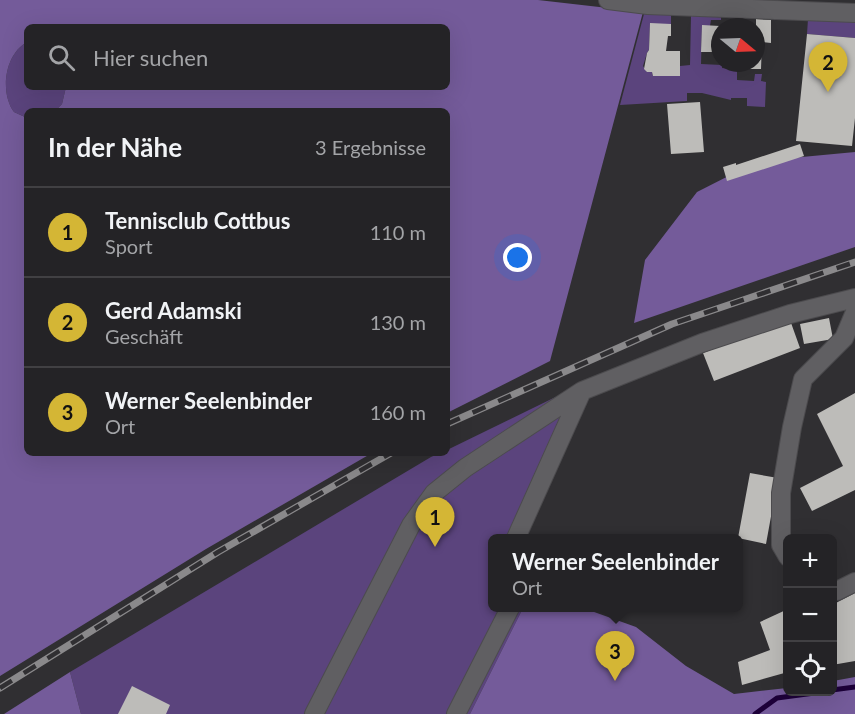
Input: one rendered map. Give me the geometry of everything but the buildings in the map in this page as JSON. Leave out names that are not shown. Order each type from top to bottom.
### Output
[{"type":"street","points":[[608,0],[648,5],[692,3],[855,14]]},
{"type":"street","points":[[314,714],[411,525],[434,493],[465,468],[582,391],[713,340],[790,314],[855,298]]},
{"type":"street","points":[[783,548],[781,545],[781,493],[803,379],[844,338],[853,325]]},
{"type":"street","points":[[518,534],[582,391]]},
{"type":"street","points":[[837,591],[855,582]]},
{"type":"street","points":[[456,714],[508,612]]},
{"type":"shaded area","points":[[0,0],[538,0],[643,12],[550,361],[450,411],[450,108],[58,108],[62,104],[65,90],[450,90],[450,24],[24,24],[24,44],[13,56],[9,65],[6,85],[7,95],[14,112],[24,117],[24,456],[367,456],[206,549],[0,676]]},
{"type":"shaded area","points":[[644,14],[671,15],[671,24],[650,24],[649,50],[643,66],[647,72],[652,72],[653,76],[680,76],[680,66],[690,65],[691,15],[721,16],[721,18],[711,18],[710,26],[702,26],[701,64],[711,64],[711,72],[737,72],[737,80],[754,81],[755,74],[762,74],[761,81],[766,82],[765,107],[747,106],[747,98],[731,98],[731,100],[702,93],[687,93],[687,101],[620,105]]},
{"type":"shaded area","points":[[808,19],[855,22],[855,38],[807,34]]},
{"type":"shaded area","points":[[24,44],[24,90],[65,90],[62,104],[58,108],[24,108],[24,117],[14,112],[7,95],[6,85],[9,65],[19,48]]},
{"type":"shaded area","points":[[855,152],[855,247],[634,323],[645,260],[697,192],[758,161]]},
{"type":"shaded area","points":[[574,388],[524,534],[488,534],[488,612],[521,612],[470,714],[81,714],[70,672],[431,457],[450,456],[450,449]]},
{"type":"shaded area","points":[[521,612],[594,612],[636,627],[686,666],[734,694],[783,688],[783,696],[837,696],[837,680],[855,677],[855,714],[470,714]]},
{"type":"shaded area","points":[[70,672],[81,714],[4,714]]},
{"type":"waterway","points":[[837,689],[855,687]]},
{"type":"waterway","points":[[755,714],[777,698],[792,696]]},
{"type":"railway","points":[[450,423],[672,324],[855,262]]},
{"type":"railway","points":[[0,688],[218,552],[386,456]]},
{"type":"place","name":"Gerd Adamski","points":[[828,92]]},
{"type":"place","name":"Tennisclub Cottbus","points":[[435,547]]},
{"type":"place","name":"Werner Seelenbinder","points":[[615,681]]}]
